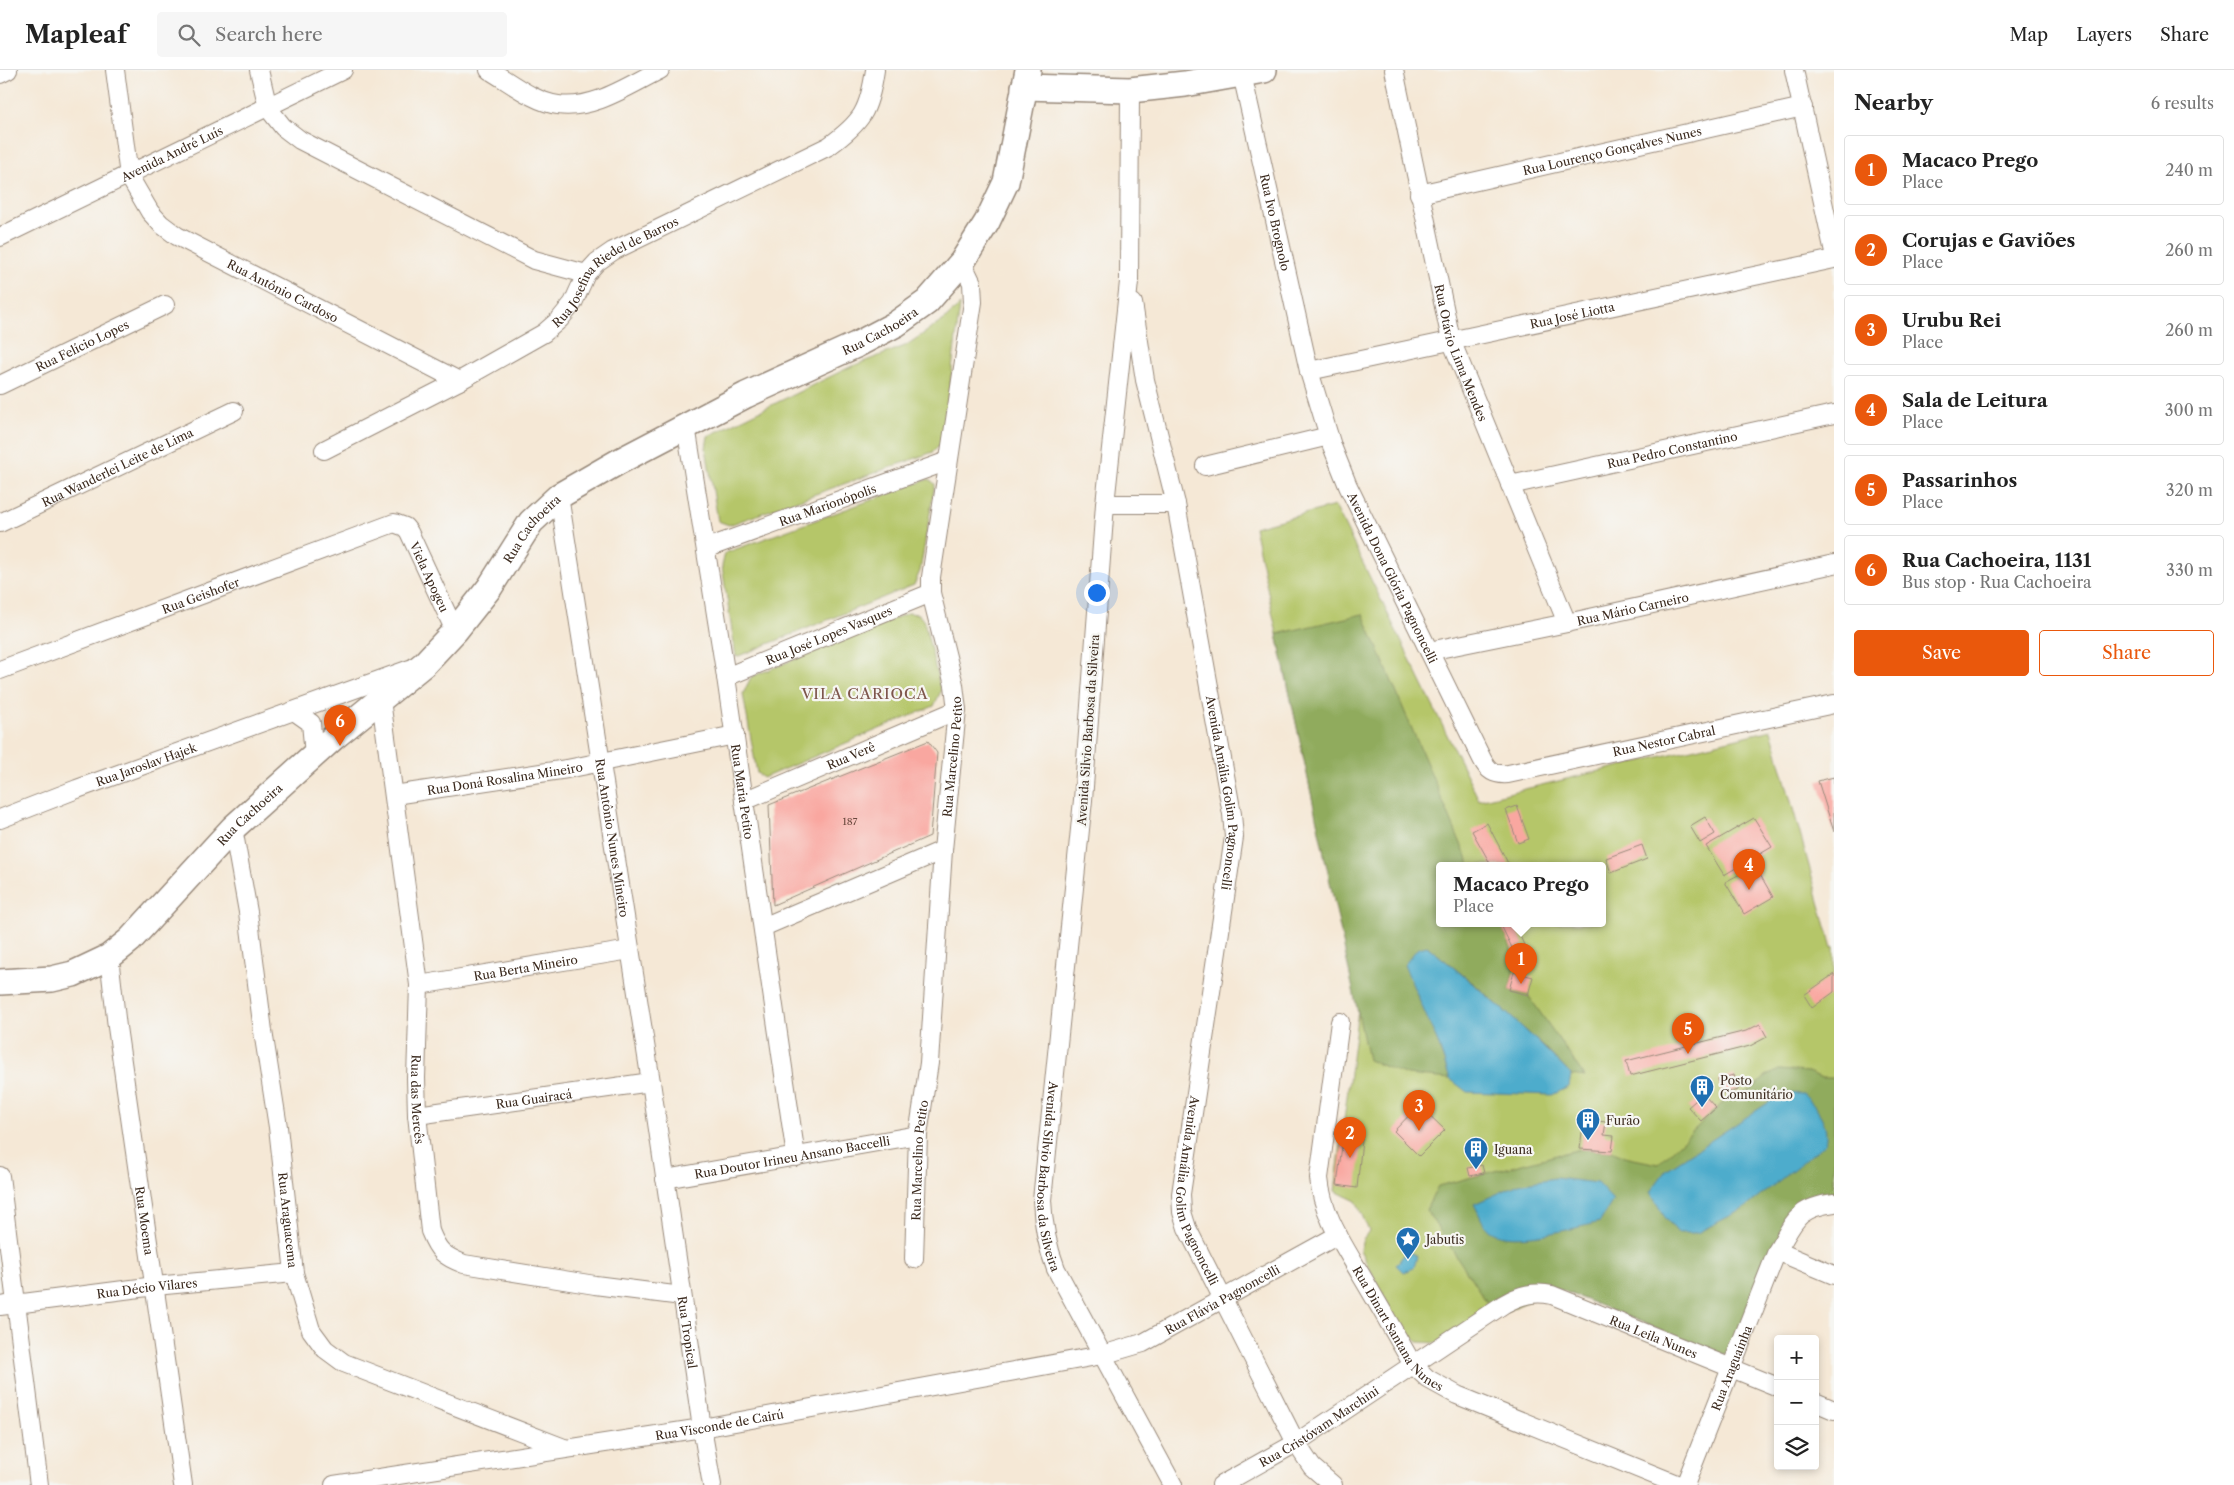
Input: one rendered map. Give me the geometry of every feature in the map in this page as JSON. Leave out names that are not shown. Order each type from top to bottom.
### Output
[{"type":"main road","points":[[1026,79],[1130,90],[1187,77],[1253,72]]},
{"type":"main road","name":"Rua Cachoeira","points":[[0,982],[52,979],[73,974],[109,957],[148,922],[233,828],[314,754],[424,664],[455,632],[490,587],[531,522],[559,496],[618,462],[746,395],[856,346],[896,324],[926,302],[962,262],[987,222],[1006,182],[1026,79]]},
{"type":"street","points":[[0,74],[8,70]]},
{"type":"street","points":[[115,70],[129,176]]},
{"type":"street","points":[[260,70],[268,108],[283,127],[300,140],[534,260],[586,274]]},
{"type":"street","name":"Avenida André Luís","points":[[0,237],[129,176],[343,70]]},
{"type":"street","points":[[489,70],[534,97],[557,105],[579,106],[600,100],[660,70]]},
{"type":"street","name":"Rua Josefina Riedel de Barros","points":[[324,450],[459,381],[544,333],[560,319],[573,303],[586,274],[597,262],[613,251],[836,141],[849,131],[864,114],[871,96],[875,70]]},
{"type":"street","name":"Rua Otávio Lima Mendes","points":[[1394,70],[1451,340],[1567,624]]},
{"type":"street","points":[[1794,70],[1834,252]]},
{"type":"street","name":"Rua Ivo Brognolo","points":[[1253,72],[1309,371]]},
{"type":"street","name":"Avenida Silvio Barbosa da Silveira","points":[[1130,90],[1130,282],[1106,504],[1083,800],[1042,1200],[1044,1230],[1056,1270],[1173,1485]]},
{"type":"street","name":"Rua Lourenço Gonçalves Nunes","points":[[1419,194],[1803,106]]},
{"type":"street","name":"Rua Antônio Cardoso","points":[[129,176],[150,212],[160,224],[177,236],[459,381]]},
{"type":"street","name":"Rua José Liotta","points":[[1309,371],[1834,259]]},
{"type":"street","name":"Rua Marcelino Petito","points":[[914,1259],[918,1135],[929,1063],[943,850],[957,710],[954,684],[931,593],[931,576],[973,302],[972,283],[962,262]]},
{"type":"street","name":"Avenida Amália Golim Pagnoncelli","points":[[1130,282],[1145,380],[1176,504],[1232,814],[1234,837],[1181,1194],[1182,1212],[1187,1228],[1296,1443],[1312,1467],[1333,1485]]},
{"type":"street","name":"Rua Felício Lopes","points":[[0,385],[165,305]]},
{"type":"street","name":"Avenida Dona Glória Pagnoncelli","points":[[1309,371],[1329,436],[1348,486],[1486,767],[1494,774]]},
{"type":"street","name":"Rua Wanderlei Leite de Lima","points":[[0,523],[234,411]]},
{"type":"street","name":"Rua Pedro Constantino","points":[[1510,485],[1834,414]]},
{"type":"street","name":"Rua Maria Petito","points":[[686,426],[707,548],[796,1157]]},
{"type":"street","points":[[1205,466],[1329,436]]},
{"type":"street","name":"Rua Marionópolis","points":[[707,548],[948,461]]},
{"type":"street","name":"Rua Antônio Nunes Mineiro","points":[[559,496],[665,1179]]},
{"type":"street","points":[[1106,504],[1176,504]]},
{"type":"street","name":"Rua Geishofer","points":[[0,670],[387,524],[400,524]]},
{"type":"street","name":"Viela Apogeu","points":[[400,524],[409,532],[455,632]]},
{"type":"street","name":"Rua Mário Carneiro","points":[[1429,651],[1567,624],[1834,564]]},
{"type":"street","name":"Rua José Lopes Vasques","points":[[726,677],[931,593]]},
{"type":"street","name":"Rua Jaroslav Hajek","points":[[0,819],[77,789],[424,664]]},
{"type":"street","name":"Rua das Mercês","points":[[381,700],[419,985],[416,1078],[417,1115],[430,1231],[437,1248],[448,1258],[464,1264],[595,1285],[682,1296]]},
{"type":"street","name":"Rua Nestor Cabral","points":[[1494,774],[1508,774],[1834,704]]},
{"type":"street","name":"Rua Verê","points":[[744,800],[957,710]]},
{"type":"street","points":[[294,711],[311,723],[314,754]]},
{"type":"street","name":"Rua Doná Rosalina Mineiro","points":[[394,795],[567,769],[600,760],[735,735]]},
{"type":"street","name":"Rua Araguacema","points":[[233,828],[248,912],[263,1031],[278,1127],[294,1273],[311,1330],[325,1349],[344,1363],[564,1448]]},
{"type":"street","points":[[763,927],[943,850]]},
{"type":"street","name":"Rua Berta Mineiro","points":[[419,985],[630,950]]},
{"type":"street","name":"Rua Moema","points":[[109,957],[117,1027],[184,1485]]},
{"type":"street","name":"Rua Dinart Santana Nunes","points":[[1340,1022],[1318,1178],[1320,1193],[1325,1210],[1338,1235],[1413,1365],[1428,1379],[1457,1395],[1679,1485]]},
{"type":"street","name":"Rua Guairacá","points":[[417,1115],[651,1082]]},
{"type":"street","name":"Rua Doutor Irineu Ansano Baccelli","points":[[665,1179],[918,1135]]},
{"type":"street","points":[[0,1176],[8,1305],[39,1485]]},
{"type":"street","name":"Rua Tropical","points":[[665,1179],[712,1485]]},
{"type":"street","name":"Rua Araguaínha","points":[[1685,1485],[1777,1251],[1798,1217],[1807,1209],[1816,1205],[1834,1203]]},
{"type":"street","name":"Rua Flávia Pagnoncelli","points":[[1102,1355],[1143,1343],[1338,1235]]},
{"type":"street","points":[[1777,1251],[1834,1275]]},
{"type":"street","name":"Rua Décio Vilares","points":[[8,1305],[154,1286],[294,1273]]},
{"type":"street","name":"Rua Leila Nunes","points":[[1529,1294],[1541,1293],[1552,1295],[1774,1385]]},
{"type":"street","name":"Rua Cristóvam Marchini","points":[[1221,1485],[1296,1443],[1504,1304],[1529,1294]]},
{"type":"street","name":"Rua Visconde de Cairú","points":[[341,1484],[702,1428],[1102,1355]]},
{"type":"street","points":[[1819,1404],[1834,1410]]},
{"type":"green space","points":[[960,305],[943,442],[933,452],[729,525],[718,521],[706,448],[708,436],[850,367],[905,346],[944,320]]},
{"type":"green space","points":[[929,479],[935,484],[920,571],[914,585],[736,657],[722,566],[725,553]]},
{"type":"green space","points":[[1335,506],[1479,800],[1771,730],[1832,948],[1834,947],[1834,1193],[1813,1196],[1789,1218],[1730,1357],[1556,1288],[1438,1343],[1418,1342],[1400,1327],[1360,1250],[1363,1239],[1369,1231],[1356,1201],[1335,1191],[1358,1010],[1254,527]]},
{"type":"green space","points":[[908,613],[918,614],[924,621],[941,691],[934,706],[763,778],[757,773],[743,694],[751,677]]},
{"type":"green space","points":[[1363,614],[1469,862],[1436,862],[1436,927],[1502,927],[1511,948],[1514,962],[1509,990],[1528,995],[1585,1077],[1571,1075],[1544,1047],[1479,988],[1427,946],[1438,1043],[1450,1079],[1407,1075],[1368,1060],[1277,634]]},
{"type":"green space","points":[[1779,1070],[1808,1072],[1822,1078],[1834,1078],[1834,1193],[1813,1196],[1789,1218],[1730,1357],[1556,1288],[1490,1307],[1426,1210],[1438,1186],[1580,1149],[1612,1151],[1624,1157],[1658,1164],[1730,1096],[1751,1090],[1766,1077]]},
{"type":"water","points":[[1427,946],[1537,1041],[1571,1075],[1569,1087],[1552,1095],[1467,1092],[1450,1079],[1438,1043],[1404,965],[1418,948]]},
{"type":"water","points":[[1783,1093],[1803,1094],[1813,1105],[1824,1123],[1826,1130],[1825,1144],[1745,1208],[1697,1233],[1678,1233],[1664,1216],[1650,1192],[1666,1170]]},
{"type":"water","points":[[1555,1178],[1597,1183],[1613,1200],[1600,1222],[1544,1234],[1513,1237],[1500,1235],[1487,1229],[1474,1204],[1519,1184]]},
{"type":"water","name":"Jabutis","points":[[1407,1251],[1417,1256],[1414,1268],[1403,1272],[1396,1265]]},
{"type":"building","points":[[928,741],[937,753],[930,836],[773,905],[769,805]]},
{"type":"building","points":[[1834,777],[1834,832],[1818,781]]},
{"type":"building","points":[[1517,806],[1529,839],[1518,843],[1506,810]]},
{"type":"building","points":[[1705,817],[1715,834],[1700,843],[1690,826]]},
{"type":"building","points":[[1754,818],[1772,847],[1724,875],[1706,846]]},
{"type":"building","points":[[1487,823],[1507,862],[1489,862],[1472,831]]},
{"type":"building","points":[[1642,845],[1647,859],[1611,873],[1606,858]]},
{"type":"building","points":[[1755,866],[1773,897],[1744,914],[1725,882]]},
{"type":"building","points":[[1502,927],[1516,927],[1524,945],[1513,950]]},
{"type":"building","points":[[1514,972],[1533,977],[1528,995],[1509,990]]},
{"type":"building","points":[[1834,974],[1834,992],[1812,1008],[1804,995]]},
{"type":"building","points":[[1760,1024],[1767,1037],[1750,1046],[1630,1076],[1626,1061],[1746,1031]]},
{"type":"building","points":[[1734,1075],[1738,1090],[1722,1094],[1718,1079]]},
{"type":"building","name":"Posto Comunitário","points":[[1703,1094],[1716,1108],[1701,1121],[1688,1107]]},
{"type":"building","points":[[1419,1105],[1445,1130],[1419,1156],[1394,1131]]},
{"type":"building","points":[[1589,1120],[1606,1122],[1604,1135],[1614,1136],[1612,1151],[1580,1149],[1582,1132],[1588,1133]]},
{"type":"building","points":[[1344,1130],[1363,1131],[1357,1188],[1337,1185]]},
{"type":"building","name":"Iguana","points":[[1482,1165],[1484,1173],[1470,1176],[1468,1168]]},
{"type":"place","name":"Rua Cachoeira, 1131","points":[[340,746]]},
{"type":"place","name":"Sala de Leitura","points":[[1749,890]]},
{"type":"place","name":"Macaco Prego","points":[[1521,984]]},
{"type":"place","name":"Passarinhos","points":[[1688,1054]]},
{"type":"place","name":"Posto Comunitário","points":[[1702,1108]]},
{"type":"place","name":"Urubu Rei","points":[[1419,1131]]},
{"type":"place","name":"Furão","points":[[1588,1141]]},
{"type":"place","name":"Corujas e Gaviões","points":[[1350,1158]]},
{"type":"place","name":"Iguana","points":[[1476,1170]]},
{"type":"place","name":"Jabutis","points":[[1408,1260]]},
{"type":"district","name":"VILA CARIOCA","points":[[865,693]]}]
